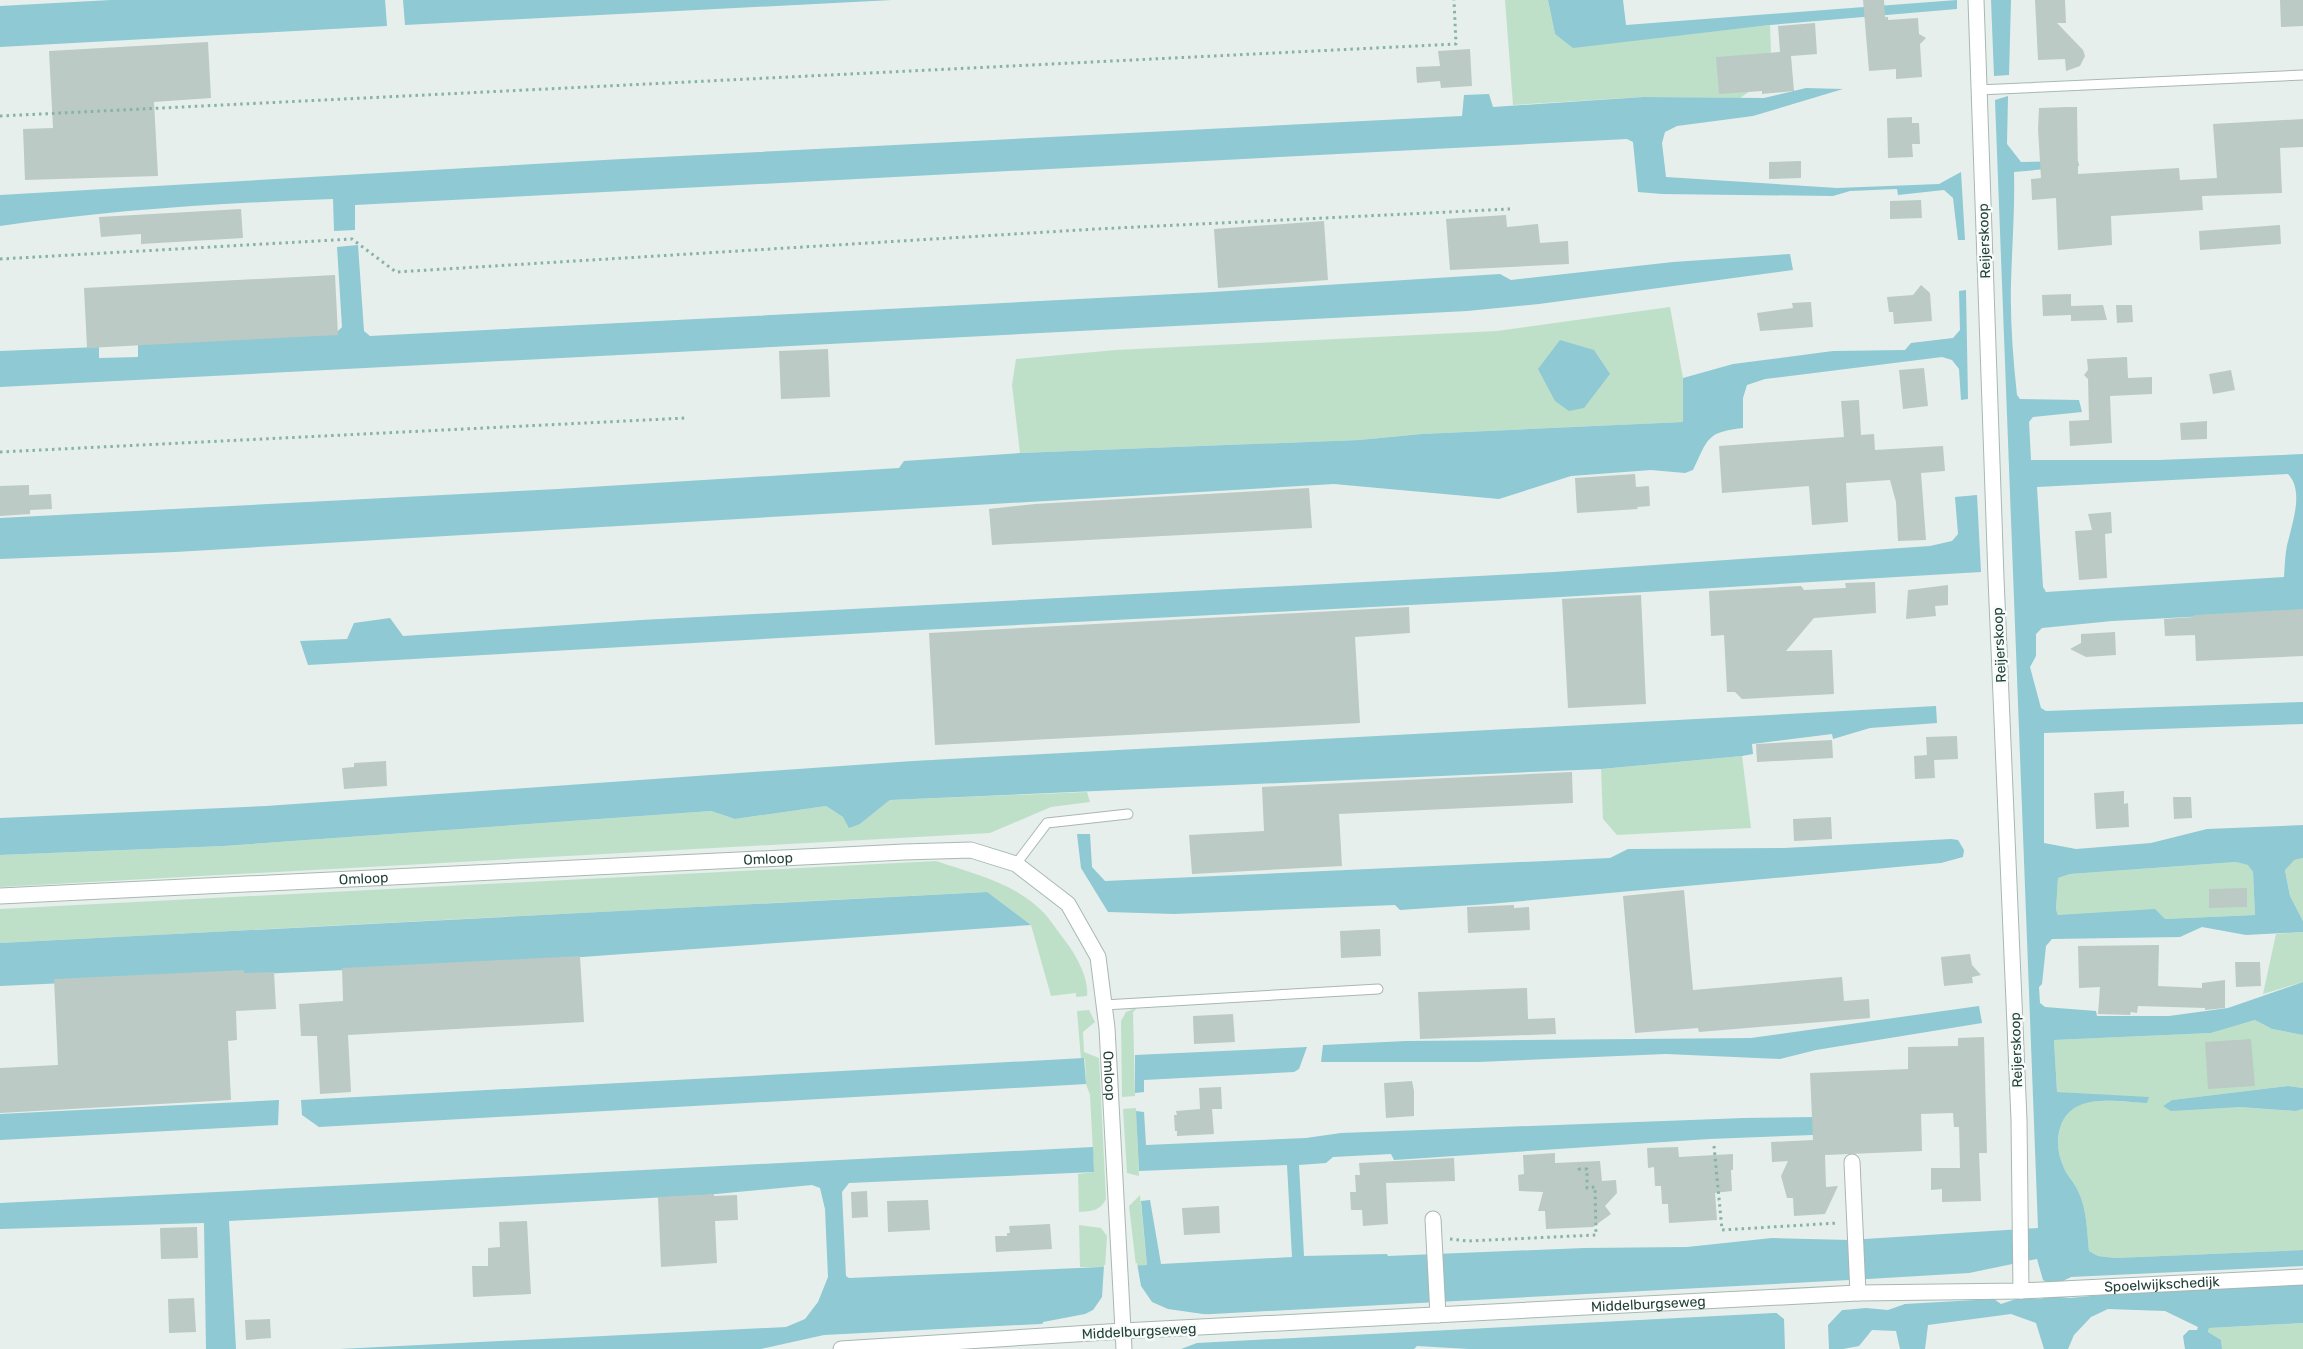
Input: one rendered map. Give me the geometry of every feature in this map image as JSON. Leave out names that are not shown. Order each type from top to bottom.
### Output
[{"type":"street","name":"Reijerskoop","points":[[1976,0],[1985,89],[2022,1222],[2021,1291]]},
{"type":"street","name":"Omloop","points":[[0,896],[904,852],[971,850],[1016,864],[1068,904],[1098,957],[1107,1028],[1124,1336]]},
{"type":"street","points":[[1852,1162],[1858,1287]]},
{"type":"street","points":[[1433,1219],[1438,1315]]},
{"type":"street","name":"Spoelwijkschedijk","points":[[2021,1291],[2303,1277]]},
{"type":"street","name":"Middelburgseweg","points":[[843,1349],[1124,1336],[1858,1287],[2021,1291]]},
{"type":"lane","points":[[1985,89],[2303,75]]},
{"type":"lane","points":[[1016,864],[1047,823],[1128,814]]},
{"type":"lane","points":[[1104,1004],[1378,989]]},
{"type":"path","points":[[0,116],[1456,44],[1454,0]]},
{"type":"path","points":[[0,259],[352,239],[396,272],[1096,229],[1510,209]]},
{"type":"path","points":[[0,452],[686,418]]},
{"type":"path","points":[[1714,1146],[1722,1230],[1856,1225]]},
{"type":"path","points":[[1435,1244],[1596,1235],[1595,1187],[1588,1188],[1587,1169],[1579,1169],[1579,1164]]},
{"type":"green space","points":[[1505,0],[1548,0],[1555,34],[1573,47],[1770,25],[1771,51],[1765,71],[1757,86],[1740,98],[1643,97],[1513,105]]},
{"type":"green space","points":[[1670,307],[1683,378],[1683,422],[1422,434],[1359,440],[1020,453],[1012,385],[1016,359],[1116,350],[1497,331]]},
{"type":"green space","points":[[1742,756],[1751,828],[1617,835],[1603,819],[1601,769]]},
{"type":"green space","points":[[1087,792],[1090,802],[1051,807],[990,833],[0,887],[0,855],[224,846],[711,811],[735,819],[826,806],[843,817],[860,824],[890,800]]},
{"type":"green space","points":[[2303,858],[2303,921],[2290,896],[2285,869],[2293,860]]},
{"type":"green space","points":[[936,861],[995,881],[1035,904],[1046,915],[1076,957],[1085,977],[1087,996],[1076,997],[1076,993],[1051,996],[1031,925],[986,892],[0,943],[0,909]]},
{"type":"green space","points":[[2236,862],[2249,865],[2253,872],[2255,915],[2164,919],[2058,915],[2056,911],[2058,878],[2070,874]]},
{"type":"green space","points":[[2303,932],[2303,982],[2263,994],[2276,934]]},
{"type":"green space","points":[[1138,1007],[1133,1012],[1135,1096],[1122,1097],[1121,1021],[1126,1012]]},
{"type":"green space","points":[[1089,1010],[1095,1022],[1083,1032],[1084,1052],[1099,1058],[1106,1199],[1101,1206],[1092,1211],[1079,1212],[1078,1174],[1094,1172],[1090,1095],[1086,1084],[1085,1059],[1081,1059],[1077,1011]]},
{"type":"green space","points":[[2255,1020],[2272,1029],[2303,1035],[2303,1088],[2288,1086],[2172,1100],[2163,1106],[2239,1107],[2296,1111],[2303,1109],[2303,1250],[2115,1258],[2098,1256],[2089,1251],[2086,1220],[2081,1198],[2077,1188],[2065,1171],[2059,1153],[2058,1138],[2060,1128],[2066,1116],[2074,1108],[2084,1104],[2096,1101],[2146,1103],[2057,1092],[2054,1040],[2211,1033]]},
{"type":"green space","points":[[1136,1108],[1139,1176],[1127,1173],[1123,1109]]},
{"type":"green space","points":[[1140,1195],[1147,1265],[1136,1266],[1129,1206]]},
{"type":"green space","points":[[1079,1225],[1101,1228],[1107,1236],[1105,1267],[1080,1267]]},
{"type":"green space","points":[[2303,1323],[2303,1349],[2222,1349],[2221,1340],[2208,1332],[2209,1328]]},
{"type":"water","points":[[111,0],[385,0],[387,26],[0,47],[0,6]]},
{"type":"water","points":[[403,0],[892,0],[405,25]]},
{"type":"water","points":[[1548,0],[1623,0],[1626,25],[1957,0],[1957,9],[1770,25],[1573,48],[1555,34]]},
{"type":"water","points":[[1991,0],[2011,0],[2009,75],[1994,76]]},
{"type":"water","points":[[1806,88],[1843,89],[1753,116],[1677,126],[1665,132],[1662,143],[1666,177],[1837,188],[1939,184],[1961,172],[1965,240],[1958,240],[1953,198],[1944,190],[1898,195],[1897,189],[1850,191],[1833,196],[1662,194],[1638,192],[1633,142],[1627,139],[355,205],[355,230],[334,231],[333,199],[166,208],[0,226],[0,195],[622,159],[1462,116],[1464,95],[1489,94],[1493,107],[1643,97],[1764,98]]},
{"type":"water","points":[[2008,96],[2007,144],[2021,162],[2078,161],[2079,166],[2014,172],[2011,311],[2017,395],[2020,399],[2079,400],[2082,412],[2033,417],[2029,422],[2031,460],[2159,460],[2303,454],[2303,611],[2112,621],[2042,628],[2036,634],[2036,656],[2030,667],[2041,708],[2046,711],[2303,702],[2303,724],[2044,733],[2044,843],[2076,849],[2151,843],[2207,829],[2303,825],[2303,858],[2294,860],[2285,870],[2290,896],[2303,921],[2303,932],[2246,935],[2202,927],[2180,937],[2052,939],[2046,946],[2042,984],[2039,987],[2040,1003],[2045,1007],[2096,1011],[2097,1016],[2169,1016],[2228,1008],[2303,982],[2303,1035],[2272,1029],[2255,1020],[2211,1033],[2054,1040],[2057,1092],[2149,1097],[2147,1103],[2096,1101],[2084,1104],[2074,1108],[2066,1116],[2060,1128],[2058,1138],[2059,1153],[2065,1171],[2077,1188],[2081,1198],[2086,1220],[2089,1251],[2098,1256],[2115,1258],[2303,1250],[2303,1266],[2071,1277],[2060,1282],[2050,1283],[2043,1280],[2037,1259],[1969,1273],[1868,1279],[1194,1315],[1160,1308],[1092,1312],[1088,1315],[1040,1324],[824,1335],[761,1349],[339,1349],[786,1327],[805,1319],[818,1302],[828,1277],[825,1209],[820,1188],[812,1185],[705,1195],[229,1221],[236,1349],[206,1349],[204,1223],[0,1229],[0,1203],[1093,1147],[1094,1172],[849,1183],[842,1192],[846,1276],[849,1278],[1147,1265],[1141,1201],[1150,1200],[1161,1264],[1292,1257],[1287,1165],[1139,1171],[1136,1111],[1144,1112],[1146,1145],[1306,1138],[1341,1133],[1744,1118],[1895,1116],[1839,1134],[1709,1139],[1394,1160],[1391,1154],[1333,1157],[1326,1163],[1299,1165],[1304,1256],[1387,1254],[1388,1256],[1584,1248],[1687,1247],[1772,1238],[1849,1240],[2038,1228],[1995,100]],"holes":[[[2288,474],[2293,480],[2296,504],[2285,558],[2284,577],[2046,592],[2043,587],[2037,487]],[[2236,862],[2248,865],[2253,872],[2255,915],[2165,919],[2155,909],[2058,915],[2056,910],[2058,878],[2070,874]]]},
{"type":"water","points":[[358,245],[364,331],[370,336],[1213,292],[1500,274],[1511,280],[1673,262],[1790,254],[1793,270],[1539,304],[1467,311],[0,387],[0,351],[99,347],[99,358],[138,357],[138,344],[336,333],[342,327],[337,247]]},
{"type":"water","points":[[1966,290],[1968,399],[1961,400],[1959,369],[1952,360],[1942,357],[1765,379],[1747,385],[1743,398],[1743,428],[1722,432],[1710,439],[1693,470],[1685,473],[1651,470],[1571,476],[1499,499],[1334,484],[175,552],[0,559],[0,518],[558,489],[899,468],[904,461],[1020,453],[1359,440],[1422,434],[1683,422],[1683,378],[1733,364],[1833,351],[1905,350],[1911,343],[1953,338],[1960,330],[1959,291]]},
{"type":"water","points":[[1560,340],[1594,350],[1610,374],[1584,408],[1569,411],[1555,401],[1538,369]]},
{"type":"water","points":[[1977,495],[1981,572],[1527,599],[920,630],[308,665],[300,641],[347,639],[354,623],[390,618],[403,636],[641,620],[1554,572],[1930,546],[1952,541],[1958,534],[1955,497]]},
{"type":"water","points":[[1936,706],[1937,723],[1870,728],[1833,739],[1832,734],[1752,744],[1753,754],[1742,756],[1601,769],[890,800],[860,824],[849,828],[843,817],[826,806],[735,819],[711,811],[224,846],[0,855],[0,818],[266,806],[913,761]]},
{"type":"water","points":[[1077,834],[1090,834],[1092,867],[1105,881],[1610,858],[1628,849],[1784,848],[1951,839],[1958,840],[1964,850],[1963,857],[1941,863],[1489,904],[1400,910],[1395,905],[1174,914],[1108,912],[1081,868]]},
{"type":"water","points":[[987,892],[1031,925],[496,963],[0,986],[0,943]]},
{"type":"water","points":[[1979,1006],[1982,1023],[1816,1050],[1780,1059],[1666,1054],[1478,1062],[1321,1062],[1323,1045],[1406,1041],[1751,1038]]},
{"type":"water","points":[[1307,1047],[1299,1069],[1294,1072],[1144,1080],[1144,1092],[1135,1093],[1135,1055]]},
{"type":"water","points":[[1084,1058],[1086,1084],[319,1127],[302,1115],[301,1100]]},
{"type":"water","points":[[2288,1086],[2303,1088],[2303,1109],[2296,1111],[2239,1107],[2171,1111],[2163,1106],[2172,1100]]},
{"type":"water","points":[[279,1100],[278,1125],[0,1140],[0,1114]]},
{"type":"water","points":[[2303,1282],[2303,1323],[2209,1328],[2208,1332],[2221,1340],[2222,1349],[2185,1349],[2183,1336],[2189,1330],[2197,1330],[2198,1327],[2165,1311],[2108,1309],[2091,1317],[2074,1335],[2068,1349],[2044,1349],[2036,1323],[2011,1314],[1928,1325],[1925,1349],[1900,1349],[1896,1331],[1872,1330],[1859,1346],[1843,1349],[1469,1349],[1417,1346],[1414,1349],[1181,1349],[1197,1343],[1774,1313],[1810,1313],[1866,1308],[1888,1310],[1905,1304],[1994,1299],[2001,1304],[2019,1298],[2040,1299],[2051,1296],[2070,1298]]},
{"type":"pier","points":[[1137,1263],[1141,1286],[1152,1302],[1168,1309],[1210,1315],[1210,1317],[1194,1318],[1160,1311],[1093,1314],[1088,1318],[1043,1326],[1043,1322],[1085,1314],[1093,1310],[1102,1297],[1104,1265]]},
{"type":"pier","points":[[1844,1308],[1828,1325],[1829,1349],[1785,1349],[1784,1319],[1774,1311],[1810,1311]]},
{"type":"building","points":[[1863,0],[1884,0],[1885,17],[1888,17],[1888,20],[1918,18],[1919,34],[1926,38],[1920,44],[1922,77],[1896,79],[1896,69],[1869,71]]},
{"type":"building","points":[[2035,0],[2065,0],[2066,23],[2057,23],[2083,50],[2085,56],[2080,66],[2066,71],[2065,59],[2038,60]]},
{"type":"building","points":[[2280,0],[2303,0],[2303,26],[2281,27]]},
{"type":"building","points":[[1815,23],[1817,54],[1791,56],[1794,91],[1762,94],[1762,91],[1719,94],[1716,57],[1780,52],[1778,26]]},
{"type":"building","points":[[208,42],[211,98],[154,102],[158,176],[25,180],[23,129],[53,128],[49,51]]},
{"type":"building","points":[[1470,49],[1472,86],[1441,88],[1440,81],[1417,83],[1416,67],[1440,66],[1438,51]]},
{"type":"building","points":[[2077,107],[2078,174],[2179,168],[2180,180],[2217,178],[2213,124],[2303,119],[2303,147],[2280,148],[2282,193],[2202,196],[2203,210],[2111,216],[2112,245],[2058,250],[2056,198],[2032,200],[2031,179],[2041,178],[2038,129],[2039,108]]},
{"type":"building","points":[[1912,117],[1912,123],[1919,123],[1920,144],[1912,144],[1913,157],[1888,158],[1887,118]]},
{"type":"building","points":[[1801,161],[1801,178],[1769,179],[1769,162]]},
{"type":"building","points":[[1921,200],[1922,218],[1890,219],[1890,201]]},
{"type":"building","points":[[241,209],[243,238],[141,244],[141,234],[101,237],[99,217]]},
{"type":"building","points":[[1506,215],[1507,227],[1538,224],[1540,243],[1568,241],[1569,264],[1450,270],[1446,219]]},
{"type":"building","points":[[1324,221],[1328,280],[1218,288],[1214,229]]},
{"type":"building","points":[[2280,225],[2281,244],[2200,250],[2199,231]]},
{"type":"building","points":[[335,275],[338,335],[87,348],[84,288]]},
{"type":"building","points":[[1921,285],[1930,293],[1932,321],[1894,324],[1893,312],[1889,312],[1887,297],[1913,295]]},
{"type":"building","points":[[2071,294],[2071,306],[2103,305],[2107,320],[2071,321],[2071,315],[2043,316],[2042,295]]},
{"type":"building","points":[[1811,302],[1813,327],[1760,331],[1757,313],[1793,308],[1792,303]]},
{"type":"building","points":[[2116,305],[2132,305],[2133,322],[2117,323]]},
{"type":"building","points":[[828,349],[830,397],[781,399],[779,351]]},
{"type":"building","points":[[2127,357],[2128,378],[2152,377],[2152,394],[2110,396],[2112,443],[2070,446],[2069,421],[2089,420],[2088,379],[2084,375],[2088,370],[2087,359]]},
{"type":"building","points":[[1924,368],[1928,406],[1903,409],[1899,370]]},
{"type":"building","points":[[2231,370],[2235,390],[2213,394],[2209,374]]},
{"type":"building","points":[[1859,400],[1861,435],[1874,434],[1875,450],[1943,446],[1945,471],[1921,473],[1926,540],[1898,541],[1896,502],[1890,480],[1846,483],[1848,522],[1812,525],[1809,486],[1722,493],[1719,446],[1844,437],[1841,401]]},
{"type":"building","points":[[2207,421],[2207,439],[2181,440],[2180,423]]},
{"type":"building","points":[[1635,474],[1636,487],[1649,486],[1650,506],[1637,507],[1638,509],[1577,513],[1575,478]]},
{"type":"building","points":[[29,485],[29,495],[51,494],[52,509],[30,510],[30,514],[0,516],[0,486]]},
{"type":"building","points":[[1309,488],[1312,528],[992,545],[989,509],[1035,504]]},
{"type":"building","points":[[2111,512],[2112,533],[2105,534],[2107,578],[2079,580],[2075,531],[2092,530],[2088,514]]},
{"type":"building","points":[[1875,582],[1876,613],[1814,618],[1786,651],[1832,650],[1834,694],[1742,699],[1735,692],[1727,692],[1724,635],[1711,636],[1709,591],[1801,586],[1804,590],[1846,588],[1845,583]]},
{"type":"building","points":[[1948,585],[1948,605],[1935,606],[1936,616],[1906,619],[1908,590]]},
{"type":"building","points":[[1641,595],[1646,704],[1568,708],[1562,599]]},
{"type":"building","points":[[1409,607],[1410,633],[1355,637],[1360,723],[935,745],[929,633]]},
{"type":"building","points":[[2303,609],[2303,656],[2196,661],[2195,635],[2165,636],[2164,619],[2194,617],[2194,615]]},
{"type":"building","points":[[2115,632],[2116,655],[2086,657],[2070,649],[2081,643],[2081,634]]},
{"type":"building","points":[[1957,736],[1958,759],[1934,760],[1935,778],[1915,779],[1914,756],[1927,755],[1926,737]]},
{"type":"building","points":[[1832,740],[1833,758],[1757,762],[1756,744]]},
{"type":"building","points":[[386,761],[387,786],[344,789],[342,768],[354,767],[354,763]]},
{"type":"building","points":[[1572,772],[1573,803],[1339,814],[1342,866],[1192,874],[1189,835],[1264,831],[1262,787]]},
{"type":"building","points":[[2124,791],[2124,804],[2128,803],[2129,827],[2096,829],[2094,793]]},
{"type":"building","points":[[2173,797],[2191,797],[2192,818],[2174,819]]},
{"type":"building","points":[[1831,817],[1832,839],[1794,841],[1793,819]]},
{"type":"building","points":[[2247,888],[2247,907],[2209,908],[2209,889]]},
{"type":"building","points":[[1684,890],[1693,990],[1842,977],[1844,1001],[1869,999],[1870,1018],[1699,1032],[1698,1028],[1635,1033],[1623,896]]},
{"type":"building","points":[[1514,905],[1514,908],[1529,907],[1530,930],[1468,933],[1467,907]]},
{"type":"building","points":[[1380,929],[1381,956],[1341,958],[1340,931]]},
{"type":"building","points":[[2159,945],[2158,986],[2202,988],[2202,983],[2225,980],[2225,1008],[2205,1010],[2205,1008],[2138,1006],[2137,1013],[2131,1012],[2130,1015],[2098,1014],[2100,987],[2079,988],[2078,946]]},
{"type":"building","points":[[1970,954],[1972,965],[1981,975],[1972,977],[1973,983],[1944,986],[1941,957]]},
{"type":"building","points":[[580,956],[584,1022],[348,1035],[351,1092],[320,1094],[317,1036],[301,1036],[299,1004],[343,1001],[342,968]]},
{"type":"building","points":[[2235,962],[2260,962],[2261,986],[2236,987]]},
{"type":"building","points":[[244,970],[244,973],[274,972],[276,1009],[236,1011],[237,1040],[228,1041],[231,1100],[0,1113],[0,1068],[58,1065],[54,979]]},
{"type":"building","points":[[1527,988],[1528,1019],[1555,1018],[1556,1034],[1420,1039],[1418,992]]},
{"type":"building","points":[[1233,1014],[1235,1042],[1194,1044],[1193,1016]]},
{"type":"building","points":[[1984,1037],[1987,1153],[1979,1153],[1981,1201],[1942,1202],[1942,1189],[1931,1190],[1931,1168],[1960,1168],[1959,1127],[1954,1127],[1953,1113],[1921,1114],[1922,1151],[1825,1155],[1826,1187],[1838,1186],[1825,1214],[1794,1216],[1793,1198],[1787,1198],[1781,1176],[1788,1161],[1772,1162],[1771,1142],[1813,1140],[1810,1073],[1908,1069],[1908,1047],[1958,1046],[1958,1038]]},
{"type":"building","points":[[2251,1039],[2255,1086],[2208,1089],[2205,1042]]},
{"type":"building","points":[[1412,1081],[1414,1116],[1386,1118],[1384,1083]]},
{"type":"building","points":[[1221,1087],[1222,1109],[1212,1109],[1214,1134],[1177,1136],[1174,1115],[1177,1115],[1176,1111],[1200,1109],[1199,1088]]},
{"type":"building","points":[[1678,1147],[1679,1157],[1733,1154],[1733,1170],[1731,1170],[1732,1191],[1715,1193],[1717,1220],[1669,1223],[1668,1204],[1662,1204],[1661,1186],[1655,1186],[1654,1167],[1648,1168],[1647,1148]]},
{"type":"building","points":[[1555,1153],[1555,1163],[1600,1161],[1602,1181],[1616,1180],[1617,1193],[1605,1206],[1611,1214],[1593,1227],[1546,1229],[1545,1211],[1538,1211],[1543,1192],[1519,1191],[1518,1175],[1524,1174],[1523,1155]]},
{"type":"building","points":[[1454,1158],[1455,1181],[1386,1183],[1388,1224],[1363,1226],[1362,1210],[1351,1210],[1350,1192],[1356,1192],[1355,1175],[1360,1175],[1359,1163]]},
{"type":"building","points":[[867,1191],[868,1217],[852,1218],[851,1192]]},
{"type":"building","points":[[714,1194],[714,1196],[737,1195],[738,1220],[715,1221],[717,1263],[661,1267],[658,1197]]},
{"type":"building","points":[[928,1200],[930,1230],[888,1232],[887,1201]]},
{"type":"building","points":[[1219,1206],[1220,1233],[1184,1235],[1182,1208]]},
{"type":"building","points":[[527,1221],[531,1294],[473,1297],[472,1266],[488,1266],[488,1248],[500,1247],[499,1222]]},
{"type":"building","points":[[1050,1224],[1052,1249],[996,1252],[995,1236],[1007,1236],[1007,1233],[1010,1233],[1009,1226]]},
{"type":"building","points":[[197,1227],[198,1258],[161,1259],[160,1228]]},
{"type":"building","points":[[194,1298],[196,1332],[169,1333],[168,1299]]},
{"type":"building","points":[[270,1319],[271,1338],[246,1340],[245,1320]]}]
